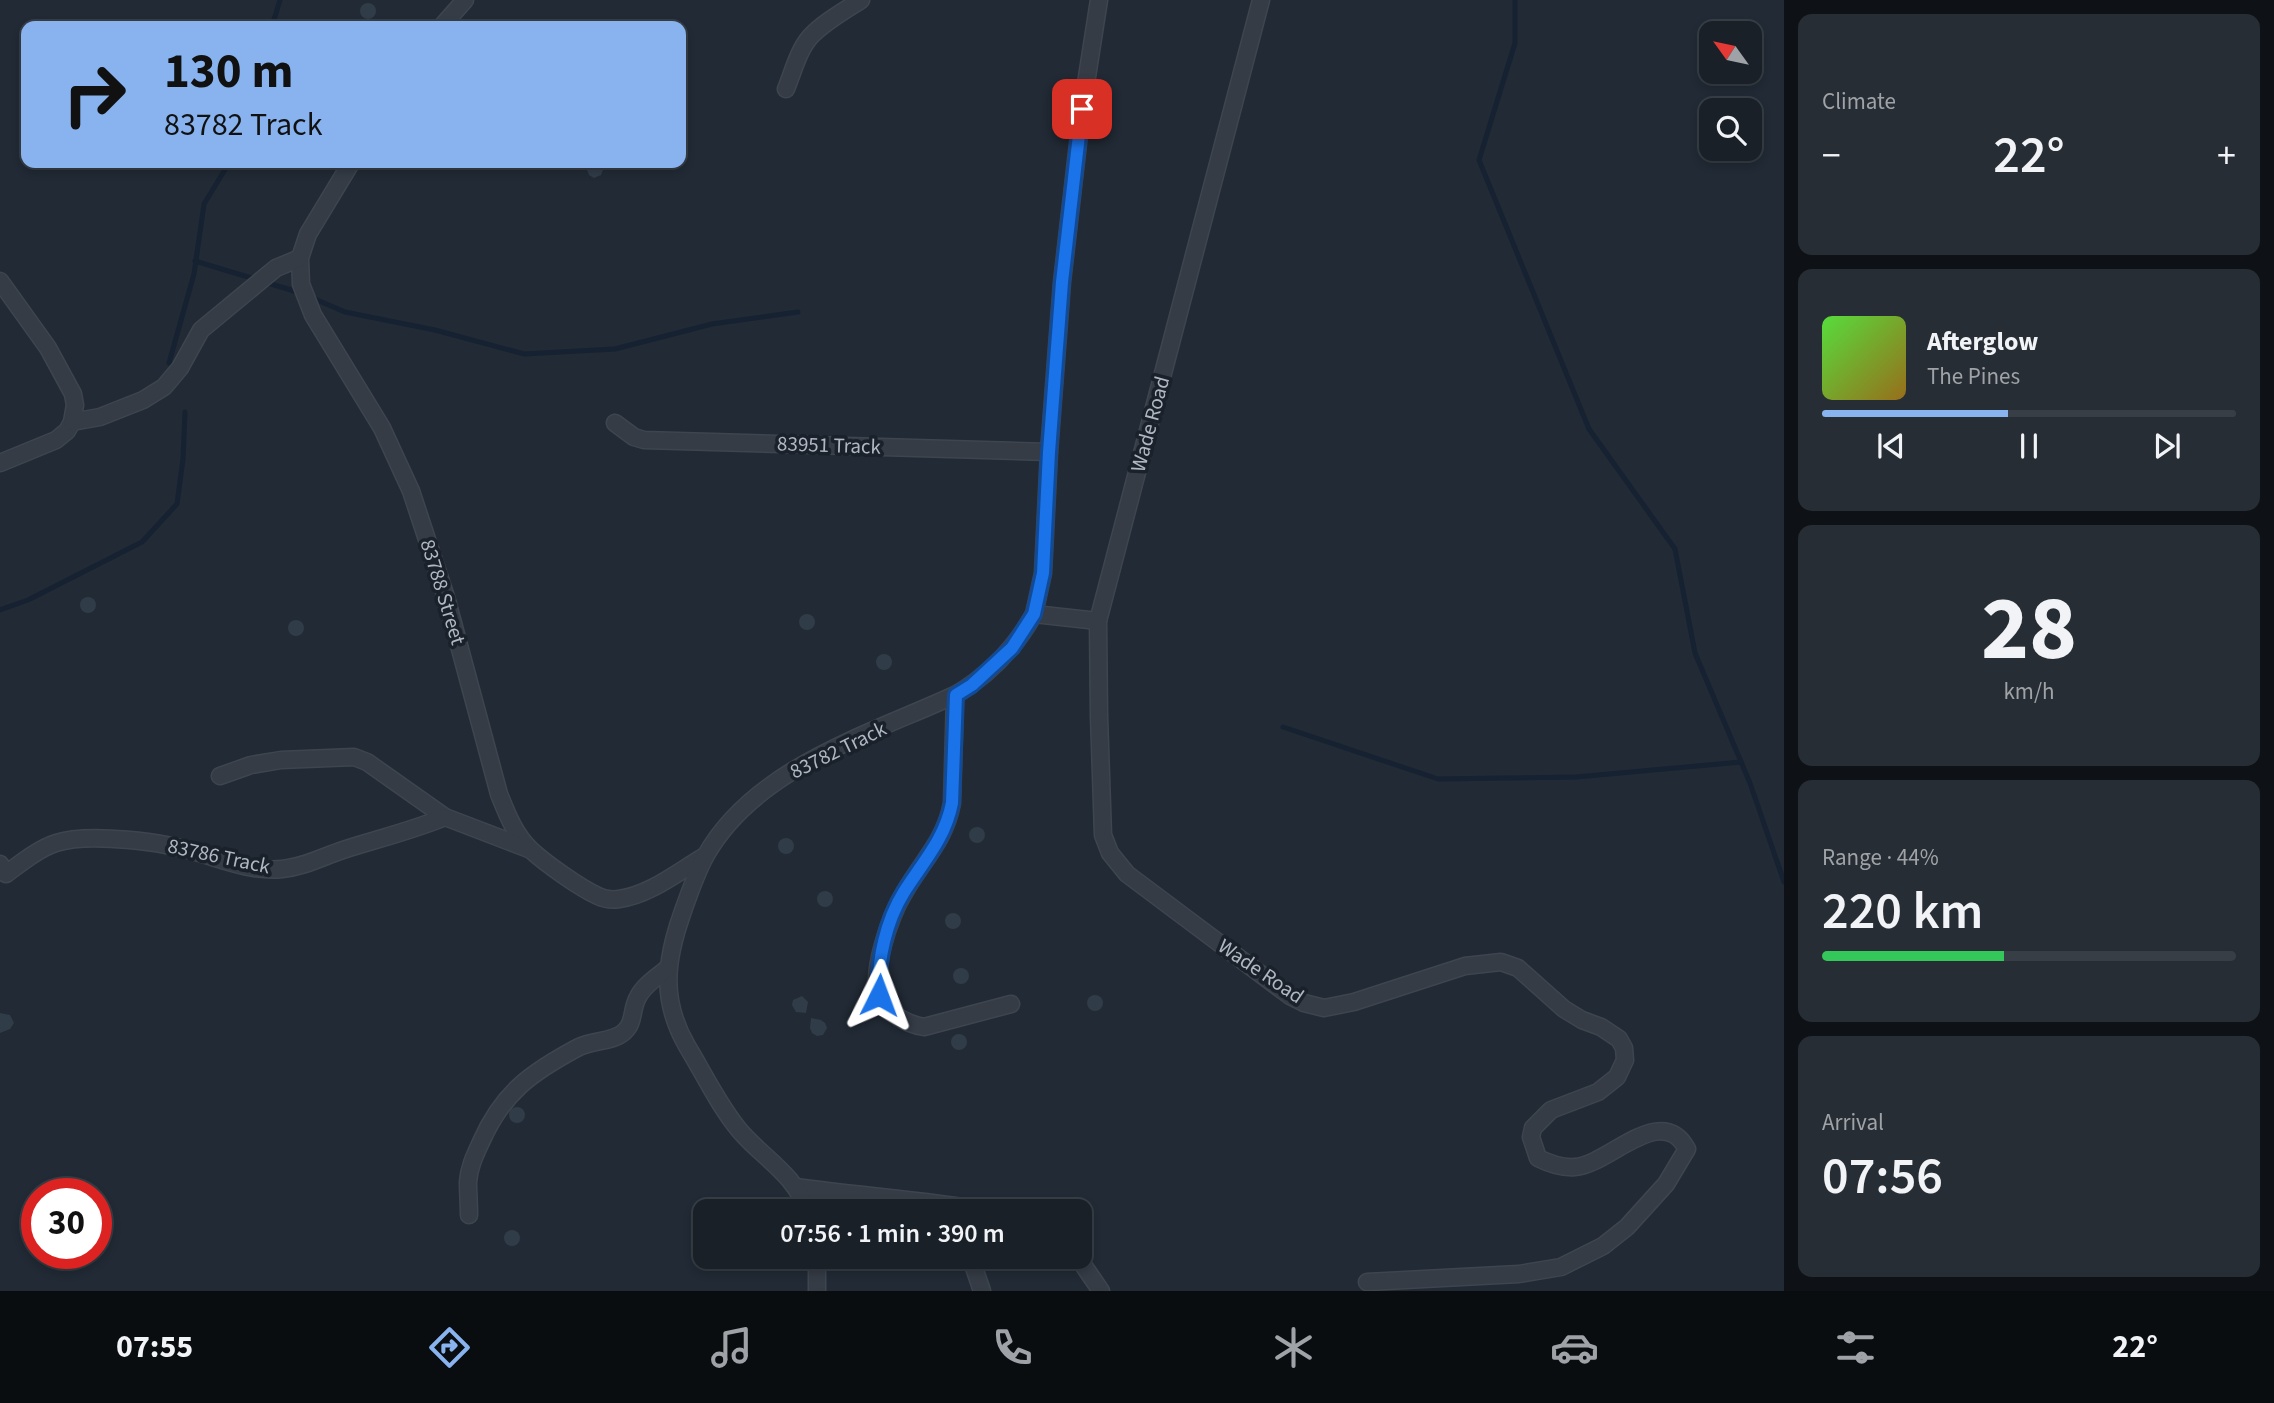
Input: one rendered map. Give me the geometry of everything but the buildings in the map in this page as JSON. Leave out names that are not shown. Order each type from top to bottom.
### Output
[{"type":"street","points":[[447,21],[466,0]]},
{"type":"street","points":[[786,89],[798,57],[809,38],[823,25],[861,0]]},
{"type":"street","points":[[1098,621],[1034,614],[1043,573],[1049,452],[1064,269],[1082,109],[1099,0]]},
{"type":"street","name":"Wade Road","points":[[1261,0],[1098,621],[1103,835],[1110,853],[1127,874],[1276,986],[1304,1003],[1324,1008],[1353,1002],[1465,966],[1501,962],[1518,968],[1564,1009],[1601,1027],[1619,1039],[1624,1048],[1625,1060],[1617,1077],[1598,1092],[1550,1110],[1533,1128],[1531,1137],[1538,1157],[1550,1164],[1577,1167],[1605,1156],[1643,1134],[1661,1131],[1683,1141],[1687,1149],[1666,1184],[1626,1227],[1603,1246],[1561,1267],[1519,1274],[1367,1282]]},
{"type":"street","name":"83788 Street","points":[[348,168],[308,234],[300,258],[301,284],[313,315],[382,428],[411,491],[446,597],[499,794],[515,830],[531,850],[563,874],[599,897],[609,899],[621,899],[646,891],[705,856]]},
{"type":"street","points":[[72,422],[100,417],[143,400],[164,387],[180,368],[201,330],[276,268],[300,258]]},
{"type":"street","points":[[0,281],[48,348],[73,394],[75,405],[72,422],[67,431],[55,440],[0,463]]},
{"type":"street","name":"83951 Track","points":[[615,423],[634,438],[644,440],[1049,452]]},
{"type":"street","name":"83782 Track","points":[[802,1199],[796,1187],[725,1111],[675,1023],[669,1005],[668,968],[677,929],[705,856],[734,818],[780,779],[828,751],[956,695],[972,685],[1012,648],[1034,614]]},
{"type":"street","points":[[956,695],[952,803],[949,816],[938,842],[903,894],[893,915],[878,978],[879,995],[899,1018],[911,1025],[924,1027],[1011,1004]]},
{"type":"street","points":[[220,776],[251,765],[281,760],[354,757],[367,762],[445,817],[531,850]]},
{"type":"street","name":"83786 Track","points":[[2,872],[54,844],[89,839],[169,844],[240,865],[281,869],[308,864],[445,817]]},
{"type":"street","points":[[470,1215],[468,1183],[471,1164],[490,1120],[505,1099],[530,1076],[577,1048],[623,1033],[630,1026],[638,997],[668,968]]},
{"type":"street","points":[[796,1187],[887,1199]]},
{"type":"street","points":[[817,1269],[817,1291]]},
{"type":"street","points":[[974,1269],[982,1291]]},
{"type":"street","points":[[1086,1269],[1101,1291]]},
{"type":"street","points":[[1519,1274],[1519,1291]]},
{"type":"waterway","points":[[274,21],[280,0]]},
{"type":"waterway","points":[[1515,0],[1515,43],[1479,160],[1589,429],[1675,549],[1695,653],[1750,783],[1784,882]]},
{"type":"waterway","points":[[169,363],[194,274],[204,204],[226,168]]},
{"type":"waterway","points":[[195,261],[301,293]]},
{"type":"waterway","points":[[310,297],[345,312],[435,330],[524,354],[615,349],[712,324],[798,312]]},
{"type":"waterway","points":[[0,610],[28,600],[142,542],[177,504],[185,412]]},
{"type":"waterway","points":[[1283,727],[1438,779],[1576,777],[1741,762]]},
{"type":"route","points":[[879,995],[878,978],[893,915],[903,894],[938,842],[949,816],[952,803],[956,695],[972,685],[1012,648],[1034,614],[1043,573],[1062,282],[1082,109]]}]
